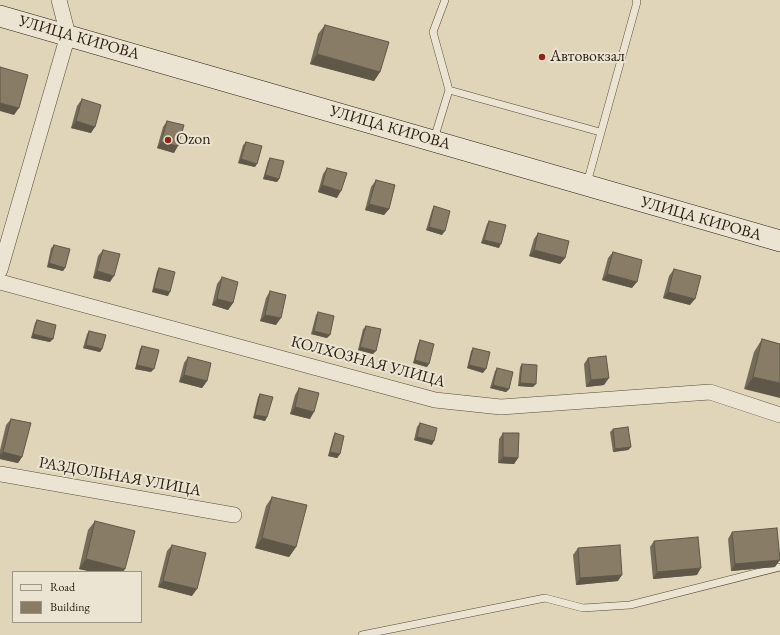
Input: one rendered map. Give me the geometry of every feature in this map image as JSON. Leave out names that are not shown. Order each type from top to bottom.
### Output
[{"type":"main road","name":"УЛИЦА КИРОВА","points":[[0,16],[780,241]]},
{"type":"street","points":[[0,270],[68,35],[59,0]]},
{"type":"street","name":"КОЛХОЗНАЯ УЛИЦА","points":[[0,282],[435,400],[501,407],[710,392],[780,415]]},
{"type":"street","name":"РАЗДОЛЬНАЯ УЛИЦА","points":[[0,474],[234,516]]},
{"type":"lane","points":[[434,141],[449,90],[433,32],[445,0]]},
{"type":"lane","points":[[586,185],[637,2],[636,0]]},
{"type":"lane","points":[[449,90],[600,132]]},
{"type":"lane","points":[[362,635],[545,598],[583,608],[630,605],[780,567]]},
{"type":"building","points":[[325,25],[389,42],[380,72],[317,54]]},
{"type":"building","points":[[0,67],[28,75],[19,108],[0,103]]},
{"type":"building","points":[[82,99],[101,105],[95,127],[76,121]]},
{"type":"building","points":[[167,121],[184,125],[178,146],[161,142]]},
{"type":"building","points":[[246,142],[262,146],[257,164],[241,159]]},
{"type":"building","points":[[270,158],[284,161],[279,179],[265,175]]},
{"type":"building","points":[[327,168],[347,173],[341,191],[322,185]]},
{"type":"building","points":[[376,180],[395,185],[389,209],[369,204]]},
{"type":"building","points":[[434,206],[450,211],[445,231],[429,227]]},
{"type":"building","points":[[489,221],[506,225],[501,244],[484,240]]},
{"type":"building","points":[[538,233],[569,241],[565,258],[534,250]]},
{"type":"building","points":[[54,245],[70,249],[65,268],[49,263]]},
{"type":"building","points":[[103,250],[120,254],[114,276],[97,271]]},
{"type":"building","points":[[613,252],[642,260],[637,282],[607,274]]},
{"type":"building","points":[[159,268],[175,272],[170,292],[154,288]]},
{"type":"building","points":[[674,269],[701,276],[695,299],[668,292]]},
{"type":"building","points":[[222,277],[238,282],[233,303],[217,299]]},
{"type":"building","points":[[270,291],[286,295],[281,318],[265,315]]},
{"type":"building","points":[[318,312],[334,316],[330,335],[314,331]]},
{"type":"building","points":[[37,320],[56,325],[53,339],[33,334]]},
{"type":"building","points":[[366,326],[381,329],[376,351],[360,347]]},
{"type":"building","points":[[89,331],[106,335],[102,349],[86,345]]},
{"type":"building","points":[[762,339],[780,344],[780,383],[753,377]]},
{"type":"building","points":[[420,340],[434,344],[429,364],[415,360]]},
{"type":"building","points":[[142,346],[159,350],[154,369],[137,365]]},
{"type":"building","points":[[473,348],[490,352],[486,369],[469,365]]},
{"type":"building","points":[[606,356],[609,378],[591,380],[588,358]]},
{"type":"building","points":[[188,357],[211,363],[207,381],[184,375]]},
{"type":"building","points":[[522,364],[537,365],[536,384],[520,383]]},
{"type":"building","points":[[497,368],[513,372],[509,389],[493,385]]},
{"type":"building","points":[[299,388],[319,393],[314,412],[295,407]]},
{"type":"building","points":[[260,394],[273,397],[267,417],[255,415]]},
{"type":"building","points":[[11,419],[31,423],[22,457],[3,452]]},
{"type":"building","points":[[420,423],[437,428],[434,441],[417,437]]},
{"type":"building","points":[[628,427],[631,447],[615,449],[613,429]]},
{"type":"building","points":[[335,433],[344,436],[340,454],[330,452]]},
{"type":"building","points":[[503,433],[519,433],[518,458],[503,457]]},
{"type":"building","points":[[272,497],[307,505],[296,547],[262,538]]},
{"type":"building","points":[[95,521],[135,531],[125,569],[86,559]]},
{"type":"building","points":[[777,528],[780,560],[735,564],[732,532]]},
{"type":"building","points":[[698,537],[701,568],[657,572],[654,541]]},
{"type":"building","points":[[172,545],[206,553],[197,589],[163,581]]},
{"type":"building","points":[[620,545],[622,575],[580,578],[578,548]]},
{"type":"place","name":"Автовокзал","points":[[542,57]]},
{"type":"place","name":"Ozon","points":[[168,140]]}]
